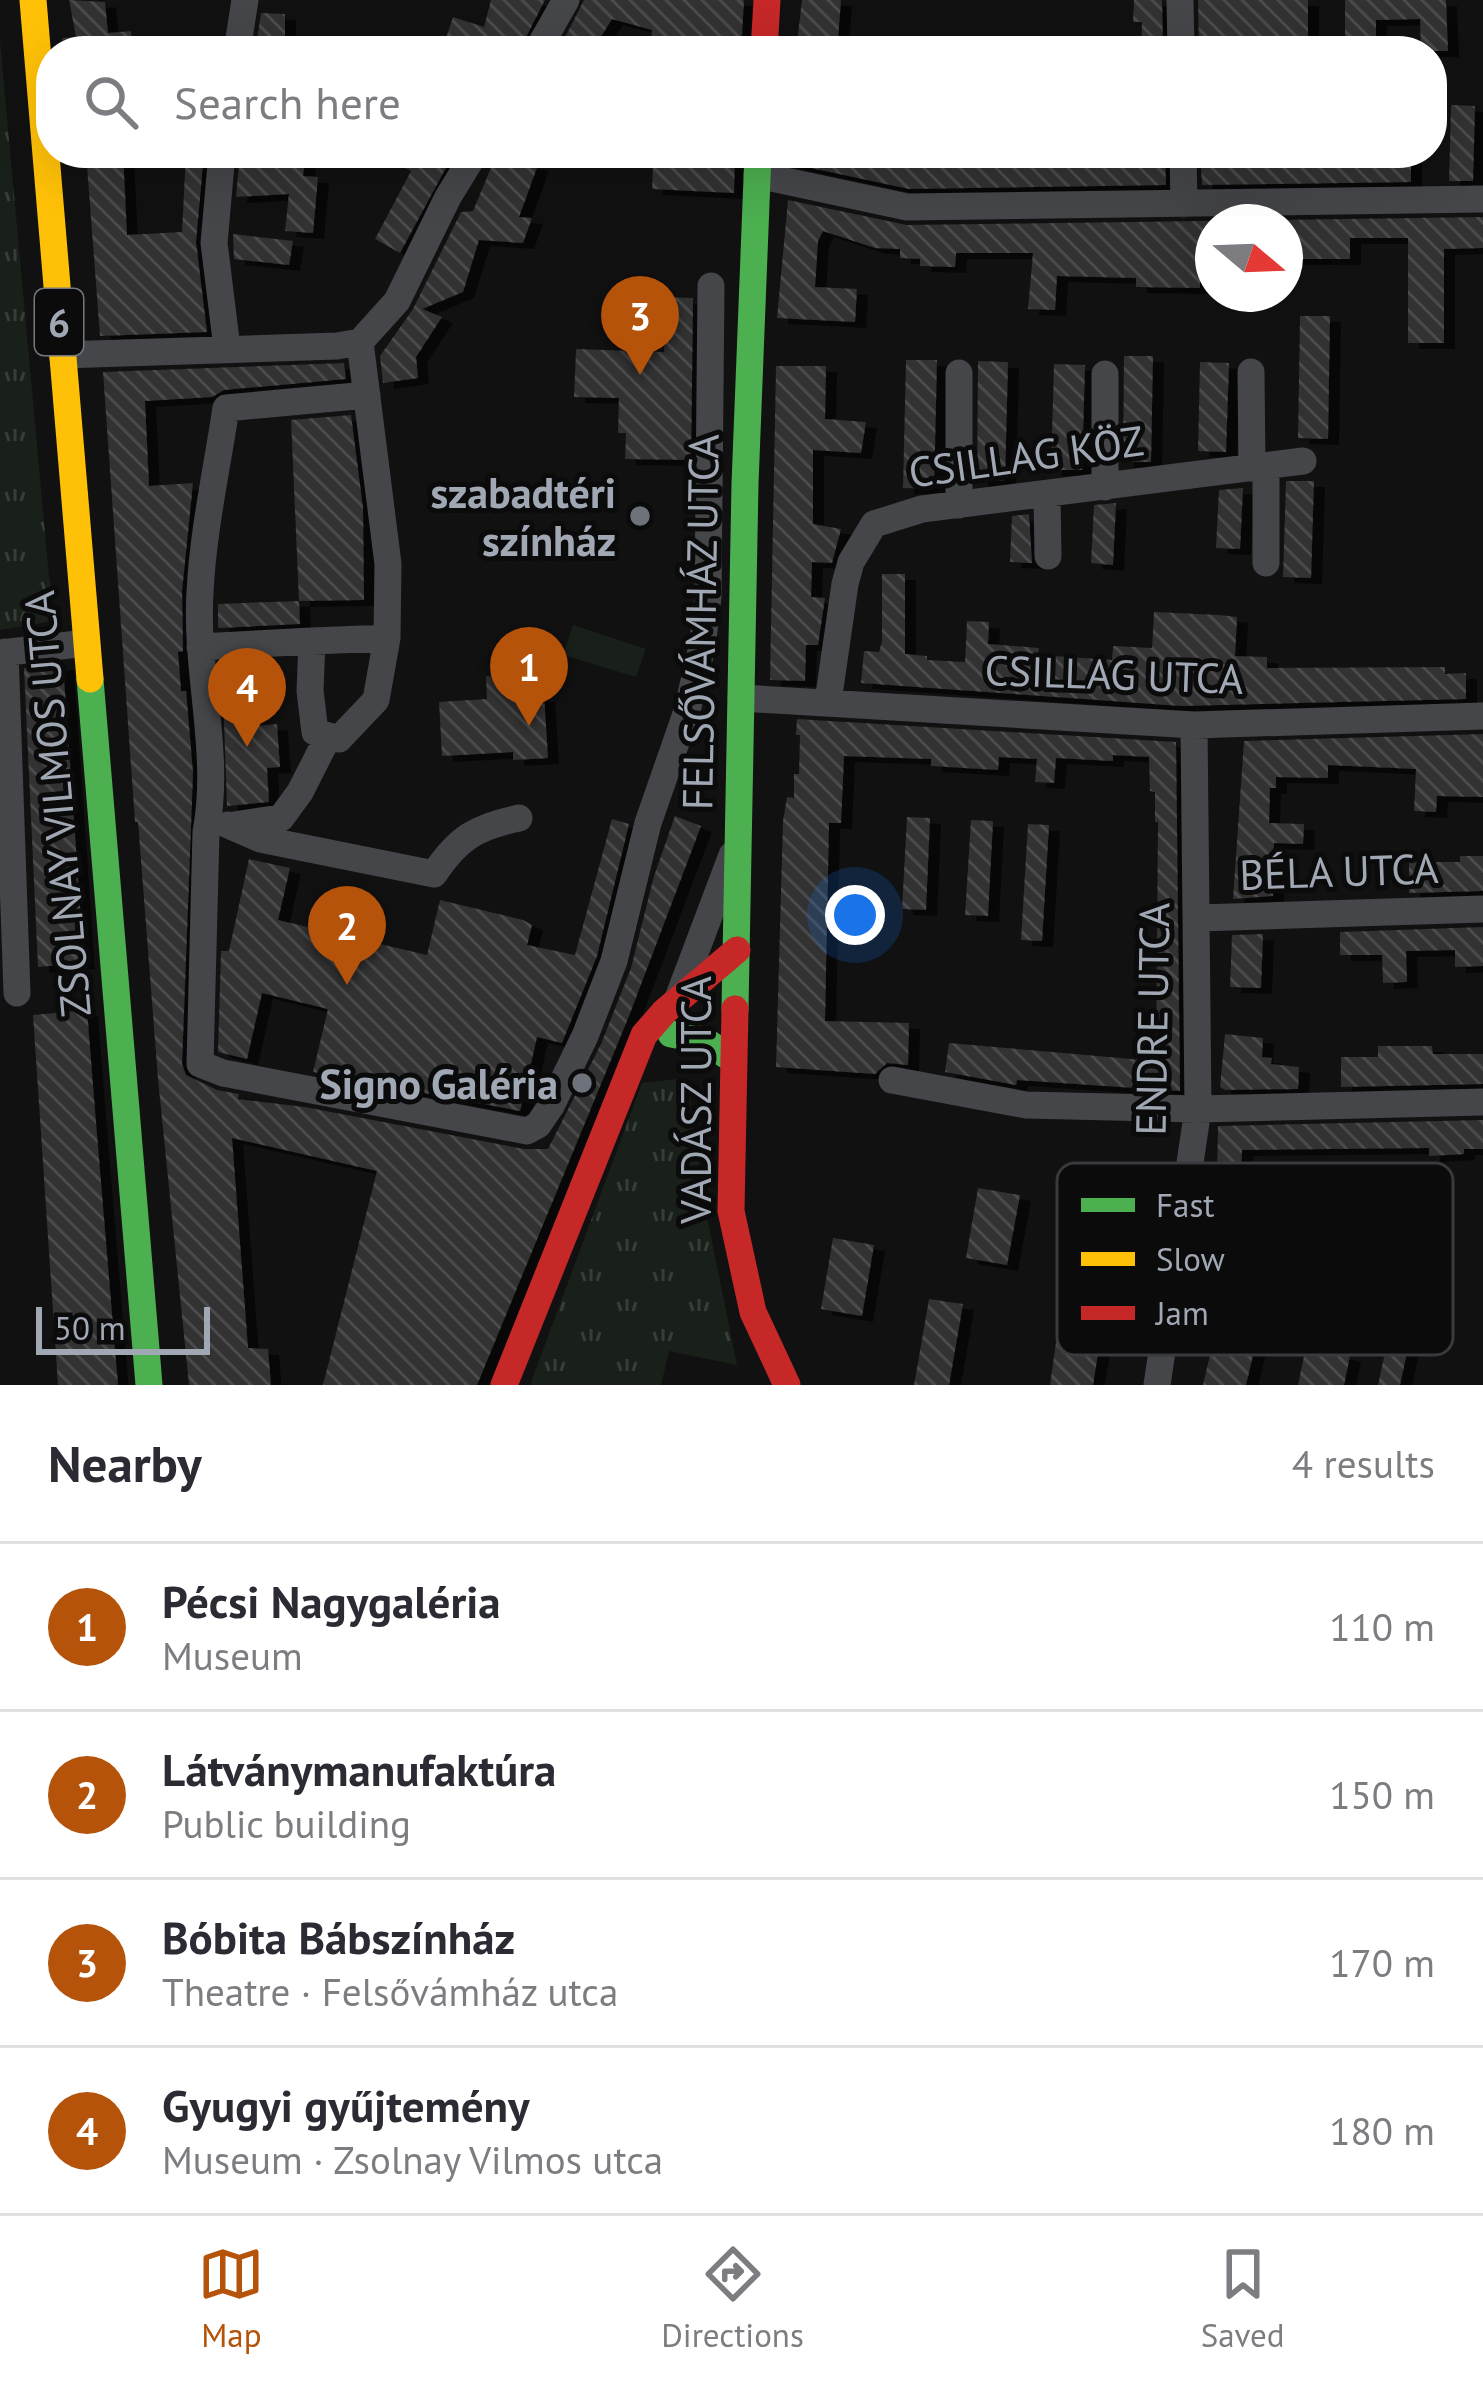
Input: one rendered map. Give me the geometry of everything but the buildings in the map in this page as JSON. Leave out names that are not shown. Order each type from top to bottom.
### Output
[{"type":"street","name":"ZSOLNAY VILMOS UTCA","points":[[33,0],[36,37]]},
{"type":"street","points":[[239,36],[245,0]]},
{"type":"street","points":[[546,36],[566,0]]},
{"type":"street","points":[[765,36],[767,0]]},
{"type":"street","points":[[1180,0],[1181,36]]},
{"type":"street","name":"ZSOLNAY VILMOS UTCA","points":[[47,168],[149,1385]]},
{"type":"street","points":[[221,168],[214,243],[227,348]]},
{"type":"street","points":[[62,355],[338,346],[360,341],[397,302],[466,168]]},
{"type":"street","name":"FELSŐVÁMHÁZ UTCA","points":[[737,950],[745,484],[758,168]]},
{"type":"street","points":[[772,168],[907,207],[1483,199]]},
{"type":"street","points":[[1183,168],[1184,204]]},
{"type":"street","points":[[368,395],[226,408],[200,590],[200,647],[218,825],[200,1064],[223,1073],[527,1131],[538,1125],[585,1036],[614,961],[648,823],[687,711],[702,647],[708,597],[711,286]]},
{"type":"street","points":[[312,640],[310,691],[315,732],[339,740],[376,700],[388,638],[388,564],[360,341]]},
{"type":"street","points":[[1251,372],[1266,563]]},
{"type":"street","points":[[959,373],[959,505]]},
{"type":"street","points":[[1105,374],[1106,487]]},
{"type":"street","name":"CSILLAG KÖZ","points":[[828,702],[845,584],[851,562],[874,524],[922,509],[1304,461]]},
{"type":"street","points":[[1047,495],[1048,556]]},
{"type":"street","points":[[200,647],[388,638]]},
{"type":"street","points":[[17,993],[3,652],[86,643]]},
{"type":"street","name":"CSILLAG UTCA","points":[[742,698],[1194,725],[1483,716]]},
{"type":"street","name":"ENDRE UTCA","points":[[1190,1163],[1198,1109],[1194,725]]},
{"type":"street","points":[[218,825],[281,818],[327,739]]},
{"type":"street","points":[[218,825],[434,874],[453,845],[470,834],[519,818]]},
{"type":"street","points":[[677,1000],[737,840]]},
{"type":"street","name":"BÉLA UTCA","points":[[1198,918],[1483,909]]},
{"type":"street","points":[[504,1385],[633,1059],[653,1022],[723,969],[737,950]]},
{"type":"street","name":"VADÁSZ UTCA","points":[[737,950],[730,1210],[753,1312],[787,1385]]},
{"type":"street","points":[[633,1059],[692,1020],[735,1002]]},
{"type":"street","points":[[670,1034],[712,1042],[732,1059]]},
{"type":"street","points":[[892,1080],[1026,1105],[1198,1109],[1483,1102]]},
{"type":"street","name":"ENDRE UTCA","points":[[1157,1385],[1161,1355]]},
{"type":"green space","points":[[0,41],[53,621],[0,630]]},
{"type":"green space","points":[[573,625],[646,649],[636,677],[563,655]]},
{"type":"green space","points":[[687,1078],[703,1197],[737,1365],[669,1351],[661,1385],[530,1385],[642,1083]]},
{"type":"traffic: fast","points":[[735,1009],[745,484],[757,168]]},
{"type":"traffic: fast","points":[[90,679],[149,1385]]},
{"type":"traffic: fast","points":[[671,1034],[704,1040],[732,1059]]},
{"type":"traffic: slow","points":[[33,0],[36,36]]},
{"type":"traffic: slow","points":[[47,168],[90,679]]},
{"type":"traffic: jam","points":[[765,36],[767,0]]},
{"type":"traffic: jam","points":[[504,1385],[644,1035],[737,950]]},
{"type":"traffic: jam","points":[[735,1009],[731,1211],[753,1312],[787,1385]]},
{"type":"place","name":"Bóbita Bábszínház","points":[[640,375]]},
{"type":"place","name":"szabadtéri színház","points":[[640,516]]},
{"type":"place","name":"Pécsi Nagygaléria","points":[[529,726]]},
{"type":"place","name":"Gyugyi gyűjtemény","points":[[247,747]]},
{"type":"place","name":"Látványmanufaktúra","points":[[347,985]]},
{"type":"place","name":"Signo Galéria","points":[[582,1083]]}]
